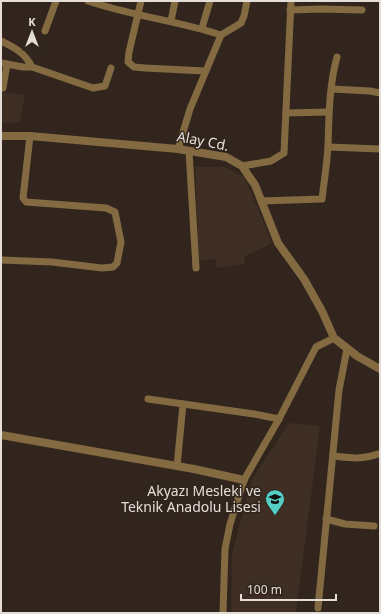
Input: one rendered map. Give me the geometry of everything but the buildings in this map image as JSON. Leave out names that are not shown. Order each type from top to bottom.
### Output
[{"type":"street","points":[[45,31],[56,1]]},
{"type":"street","points":[[88,1],[138,15],[202,28],[222,34]]},
{"type":"street","points":[[141,1],[128,62],[134,67],[205,71]]},
{"type":"street","points":[[171,21],[175,1]]},
{"type":"street","points":[[202,28],[210,1]]},
{"type":"street","points":[[178,149],[190,109],[222,34],[241,23],[247,1]]},
{"type":"street","points":[[242,166],[271,161],[284,153],[291,1]]},
{"type":"street","points":[[290,10],[362,10]]},
{"type":"street","points":[[1,41],[15,48],[28,58],[32,67]]},
{"type":"street","points":[[261,201],[322,199],[328,148],[328,112],[332,89],[332,74],[336,57]]},
{"type":"street","points":[[3,88],[4,64],[32,67],[93,88],[105,86],[111,68]]},
{"type":"street","points":[[332,89],[380,93]]},
{"type":"street","points":[[286,113],[328,112]]},
{"type":"street","name":"Alay Cd.","points":[[1,136],[30,136],[189,150],[226,157],[242,166],[256,185],[278,243],[304,279],[322,311],[334,338],[357,356],[380,369]]},
{"type":"street","points":[[1,260],[52,262],[102,268],[113,266],[117,263],[120,242],[115,212],[106,208],[26,202],[23,198],[30,136]]},
{"type":"street","points":[[328,148],[380,148]]},
{"type":"street","points":[[189,150],[196,268]]},
{"type":"street","points":[[223,613],[225,549],[230,524],[244,480],[279,419],[316,347],[334,338]]},
{"type":"street","points":[[318,608],[339,390],[347,349]]},
{"type":"street","points":[[148,399],[279,419]]},
{"type":"street","points":[[177,466],[183,404]]},
{"type":"street","points":[[1,435],[177,466],[244,480]]},
{"type":"street","points":[[333,456],[364,459],[378,454]]},
{"type":"street","points":[[326,519],[345,524],[374,526]]},
{"type":"shaded area","points":[[1,92],[25,95],[20,122],[1,123]]},
{"type":"shaded area","points":[[195,167],[224,167],[245,177],[272,243],[244,257],[245,264],[216,268],[216,259],[199,261]]},
{"type":"shaded area","name":"Akyazı Mesleki ve Teknik Anadolu Lisesi","points":[[289,423],[320,426],[296,612],[231,613],[232,553],[252,479]]},
{"type":"place","name":"Akyazı Mesleki ve Teknik Anadolu Lisesi","points":[[275,516]]}]
